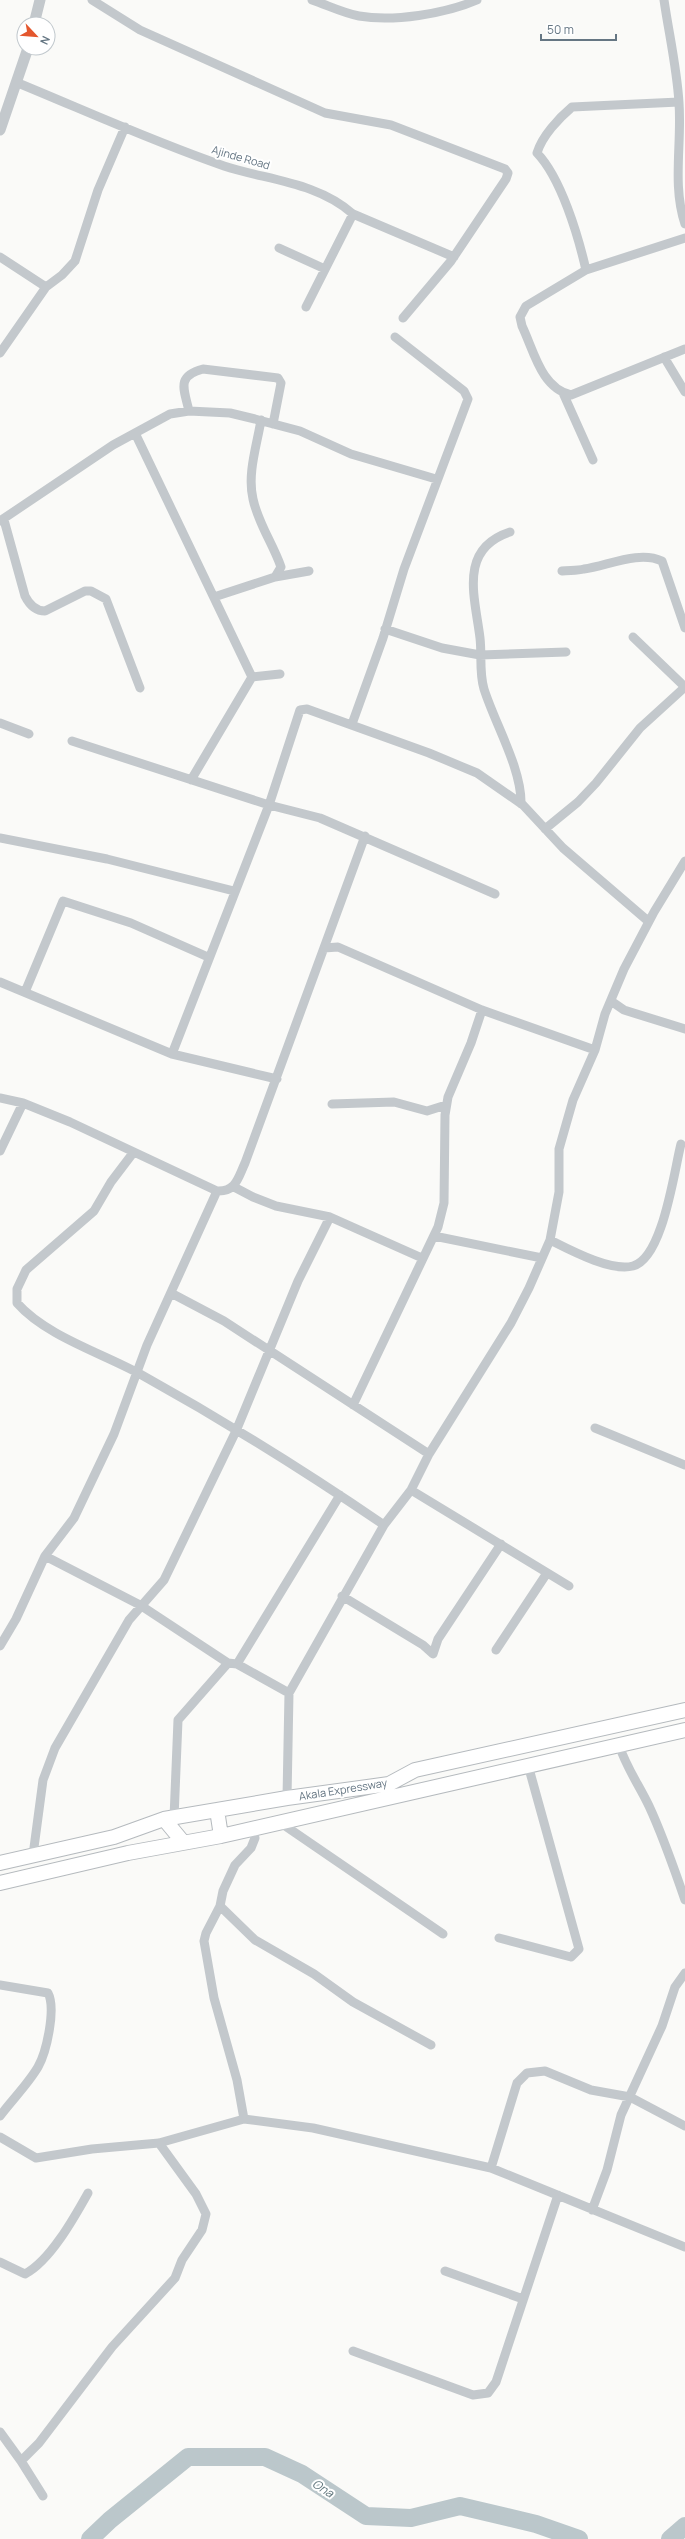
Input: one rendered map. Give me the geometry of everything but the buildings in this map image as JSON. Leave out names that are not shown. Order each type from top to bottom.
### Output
[{"type":"main road","name":"Akala Expressway","points":[[0,1863],[114,1837],[169,1819],[287,1798],[389,1784],[415,1770],[685,1710]]},
{"type":"main road","name":"Akala Expressway","points":[[0,1883],[128,1853],[221,1836],[278,1821],[685,1730]]},
{"type":"main road","points":[[217,1810],[221,1836]]},
{"type":"main road","points":[[169,1819],[183,1842]]},
{"type":"street","points":[[36,16],[40,0]]},
{"type":"street","points":[[92,0],[140,30],[325,113],[391,125],[506,169],[508,173],[506,179],[454,257],[402,318]]},
{"type":"street","points":[[312,0],[357,15],[378,18],[408,16],[457,7],[477,0]]},
{"type":"street","points":[[664,0],[681,99],[678,182],[681,212],[685,224]]},
{"type":"street","points":[[0,130],[18,83],[26,56]]},
{"type":"street","name":"Ajinde Road","points":[[18,83],[224,166],[301,186],[345,207],[353,214],[454,257]]},
{"type":"street","points":[[586,270],[568,209],[547,164],[537,153],[538,147],[556,123],[572,106],[681,99]]},
{"type":"street","points":[[0,353],[46,287],[62,275],[75,261],[98,190],[125,127]]},
{"type":"street","points":[[306,307],[353,214]]},
{"type":"street","points":[[685,238],[586,270],[526,306],[520,317],[522,326],[547,380],[554,388],[571,395],[685,349]]},
{"type":"street","points":[[279,248],[325,269]]},
{"type":"street","points":[[0,258],[46,287]]},
{"type":"street","points":[[352,724],[436,479],[468,399],[466,394],[395,337]]},
{"type":"street","points":[[664,357],[685,392]]},
{"type":"street","points":[[189,411],[183,385],[186,377],[194,372],[203,369],[278,378],[281,383],[273,424]]},
{"type":"street","points":[[563,393],[593,460]]},
{"type":"street","points":[[140,688],[106,599],[91,591],[85,591],[45,612],[39,611],[29,603],[25,596],[2,521],[113,445],[170,414],[189,411],[230,413],[261,420],[300,431],[352,454],[436,479]]},
{"type":"street","points":[[261,420],[253,465],[251,491],[260,522],[281,567],[275,577]]},
{"type":"street","points":[[135,433],[252,677]]},
{"type":"street","points":[[510,532],[496,536],[487,544],[480,554],[472,578],[484,687],[520,782],[521,804]]},
{"type":"street","points":[[562,571],[584,569],[637,558],[656,559],[662,561],[685,628]]},
{"type":"street","points":[[214,597],[275,577],[309,571]]},
{"type":"street","points":[[385,630],[442,648],[480,655],[532,655],[566,652]]},
{"type":"street","points":[[545,829],[578,802],[596,784],[640,728],[685,687],[633,637]]},
{"type":"street","points":[[252,677],[280,674]]},
{"type":"street","points":[[191,780],[252,677]]},
{"type":"street","points":[[172,1054],[184,1027],[208,957],[269,805],[300,710],[307,709],[352,724],[477,774],[521,804],[598,880],[648,921]]},
{"type":"street","points":[[0,723],[29,734]]},
{"type":"street","points":[[72,741],[269,805],[301,812],[365,836],[495,894]]},
{"type":"street","points":[[0,1098],[23,1103],[70,1122],[133,1153],[217,1191],[229,1190],[234,1187],[261,1127],[330,930],[343,900],[365,836]]},
{"type":"street","points":[[0,838],[107,859],[234,891]]},
{"type":"street","points":[[287,1798],[289,1693],[342,1596],[384,1525],[411,1490],[429,1454],[511,1323],[542,1258],[550,1240],[559,1192],[559,1149],[574,1100],[596,1050],[611,1000],[648,921],[685,861]]},
{"type":"street","points":[[25,992],[63,901],[131,922],[208,957]]},
{"type":"street","points":[[330,930],[338,947]]},
{"type":"street","points":[[324,948],[338,947],[482,1010],[596,1050]]},
{"type":"street","points":[[0,982],[172,1054],[277,1080]]},
{"type":"street","points":[[611,1000],[624,1010],[685,1029]]},
{"type":"street","points":[[353,1405],[422,1258],[434,1236],[444,1203],[446,1105],[482,1010]]},
{"type":"street","points":[[332,1104],[394,1102],[427,1111],[446,1105]]},
{"type":"street","points":[[0,1151],[23,1103]]},
{"type":"street","points":[[550,1240],[591,1259],[608,1264],[633,1266],[643,1261],[658,1237],[681,1144]]},
{"type":"street","points":[[133,1153],[111,1182],[94,1211],[26,1270],[18,1290],[17,1303],[33,1317],[81,1346],[138,1373],[236,1431],[340,1495],[384,1525]]},
{"type":"street","points":[[234,1187],[253,1197],[276,1206],[330,1217],[422,1258]]},
{"type":"street","points":[[0,1646],[16,1619],[45,1556],[74,1518],[114,1434],[138,1373],[147,1345],[217,1191]]},
{"type":"street","points":[[33,1855],[43,1780],[55,1748],[129,1620],[164,1580],[236,1431],[267,1351],[298,1280],[330,1217]]},
{"type":"street","points":[[434,1236],[542,1258]]},
{"type":"street","points":[[171,1293],[224,1321],[267,1351],[429,1454]]},
{"type":"street","points":[[595,1428],[685,1465]]},
{"type":"street","points":[[411,1490],[569,1586]]},
{"type":"street","points":[[238,1664],[340,1495]]},
{"type":"street","points":[[342,1596],[423,1645],[433,1654],[438,1639],[502,1544]]},
{"type":"street","points":[[45,1556],[128,1599],[139,1609],[228,1663],[238,1664],[289,1693]]},
{"type":"street","points":[[496,1650],[547,1573]]},
{"type":"street","points":[[169,1819],[178,1720],[228,1663]]},
{"type":"street","points":[[619,1745],[624,1760],[648,1804],[664,1841],[685,1900]]},
{"type":"street","points":[[499,1938],[571,1957],[579,1949],[528,1765]]},
{"type":"street","points":[[278,1821],[443,1934]]},
{"type":"street","points":[[244,2119],[237,2080],[214,1998],[204,1941],[210,1923],[220,1906],[223,1891],[235,1865],[251,1848],[255,1838],[252,1828]]},
{"type":"street","points":[[220,1906],[237,1925],[255,1940],[314,1974],[353,2002],[431,2045]]},
{"type":"street","points":[[592,2210],[608,2170],[617,2126],[684,1978]]},
{"type":"street","points":[[0,1985],[48,1992],[52,2000],[46,2045],[38,2067],[0,2116]]},
{"type":"street","points":[[491,2168],[517,2083],[527,2073],[545,2072],[591,2090],[630,2098],[685,2126]]},
{"type":"street","points":[[0,2137],[36,2158],[92,2149],[159,2143],[244,2119],[329,2131],[491,2168],[685,2247]]},
{"type":"street","points":[[21,2461],[39,2443],[112,2347],[174,2278],[182,2260],[202,2230],[206,2214],[196,2194],[159,2143]]},
{"type":"street","points":[[0,2262],[25,2274],[37,2268],[88,2193]]},
{"type":"street","points":[[353,2351],[473,2395],[482,2395],[494,2389],[558,2195]]},
{"type":"street","points":[[445,2272],[523,2299]]},
{"type":"street","points":[[0,2432],[21,2461],[42,2496]]},
{"type":"waterway","name":"Ona","points":[[90,2539],[110,2520],[188,2457],[265,2457],[302,2474],[366,2516],[411,2518],[460,2506],[536,2524],[579,2539]]},
{"type":"waterway","name":"Ona","points":[[670,2539],[685,2526]]}]
